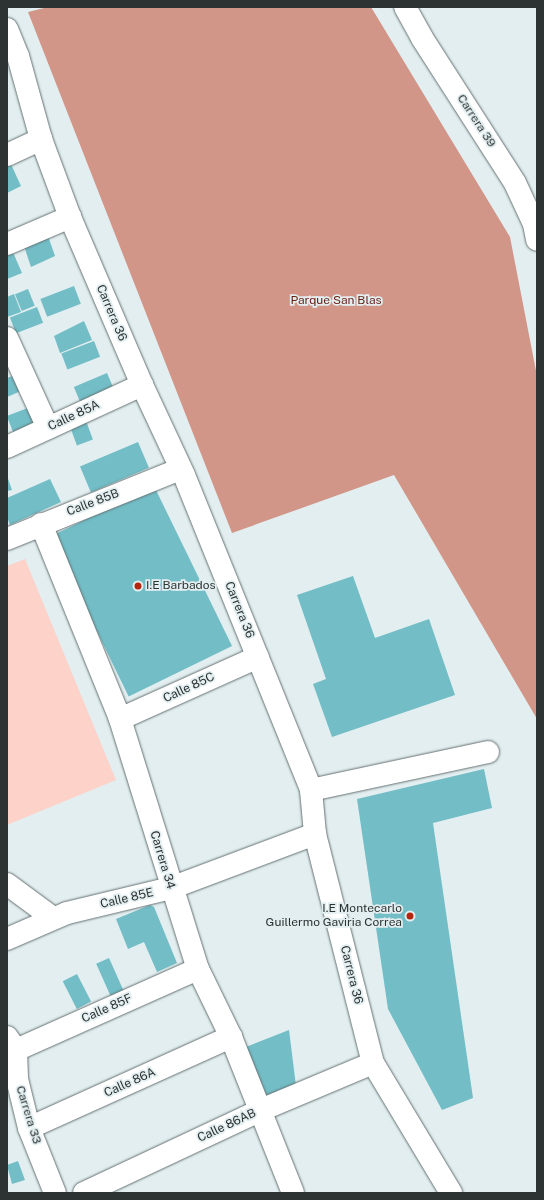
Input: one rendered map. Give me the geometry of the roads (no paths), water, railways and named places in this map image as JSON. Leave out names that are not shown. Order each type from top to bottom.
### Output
[{"type":"street","name":"Carrera 39","points":[[405,7],[422,38],[516,182],[534,224],[537,240]]},
{"type":"street","name":"Carrera 36","points":[[7,30],[12,57],[70,217],[142,385],[180,469],[311,790],[315,834],[373,1063],[451,1193]]},
{"type":"street","points":[[7,155],[41,139]]},
{"type":"street","points":[[7,244],[70,217]]},
{"type":"street","points":[[7,338],[48,428]]},
{"type":"street","name":"Calle 85A","points":[[7,447],[142,385]]},
{"type":"street","name":"Calle 85B","points":[[7,539],[180,469]]},
{"type":"street","name":"Carrera 34","points":[[41,524],[120,719],[171,888],[198,969],[231,1037],[262,1110],[286,1190]]},
{"type":"street","name":"Calle 85C","points":[[120,719],[258,657]]},
{"type":"street","points":[[311,790],[488,752]]},
{"type":"street","name":"Calle 85E","points":[[7,939],[53,918],[171,888],[315,834]]},
{"type":"street","points":[[7,884],[53,918]]},
{"type":"street","name":"Calle 85F","points":[[12,1043],[198,969]]},
{"type":"street","name":"Calle 86A","points":[[29,1128],[231,1037]]},
{"type":"street","name":"Carrera 33","points":[[12,1043],[12,1081],[54,1193]]},
{"type":"street","name":"Calle 86AB","points":[[84,1193],[262,1110],[373,1063]]},
{"type":"place","name":"I.E Barbados","points":[[138,586]]},
{"type":"place","name":"I.E Montecarlo Guillermo Gaviria Correa","points":[[410,916]]},
{"type":"park label","name":"Parque San Blas","points":[[336,301]]}]
